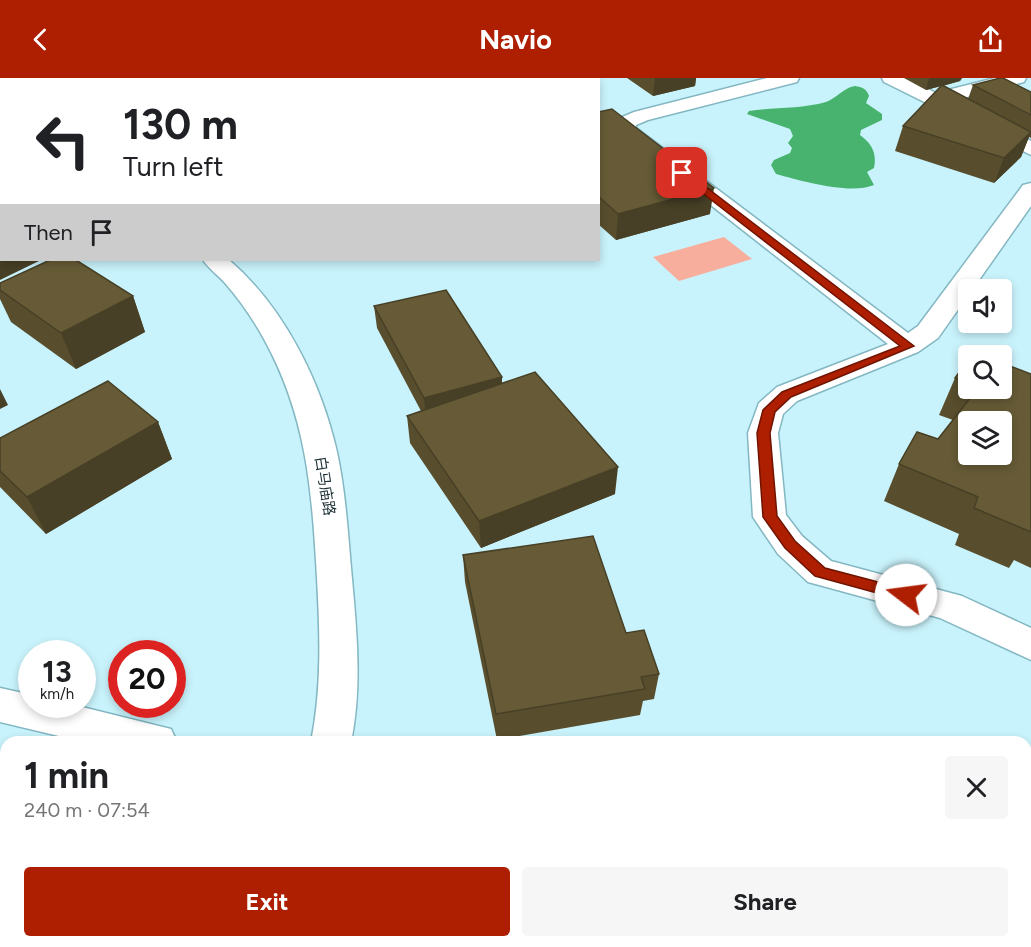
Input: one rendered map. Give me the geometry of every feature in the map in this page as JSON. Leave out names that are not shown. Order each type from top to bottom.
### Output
[{"type":"street","points":[[790,78],[713,90],[640,116],[627,122],[625,130],[908,346]]},
{"type":"street","points":[[891,78],[937,99],[1031,149]]},
{"type":"street","points":[[937,99],[1017,78]]},
{"type":"street","points":[[1031,190],[928,332],[908,346],[787,394],[770,410],[763,433],[770,517],[790,545],[820,572],[949,606],[1031,645]]},
{"type":"street","name":"白马庙路","points":[[216,261],[258,306],[291,365],[317,434],[330,511],[340,669],[332,736]]},
{"type":"street","points":[[0,705],[132,736]]},
{"type":"shaded area","points":[[855,86],[866,90],[869,96],[866,103],[882,114],[882,120],[861,130],[860,135],[868,142],[874,153],[874,168],[867,172],[874,185],[864,188],[839,188],[776,174],[771,165],[774,160],[790,153],[792,148],[788,143],[793,136],[790,129],[747,114],[749,111],[826,102]]},
{"type":"shaded area","points":[[724,237],[752,259],[679,281],[653,257]]},
{"type":"building","points":[[1000,78],[1031,92],[1031,115],[973,85]]},
{"type":"building","points":[[942,85],[1031,132],[1004,158],[903,126]]},
{"type":"building","points":[[612,109],[714,188],[618,214],[600,198],[600,112]]},
{"type":"building","points":[[48,261],[78,261],[133,296],[61,333],[0,290],[0,283]]},
{"type":"building","points":[[446,290],[502,377],[424,398],[374,306]]},
{"type":"building","points":[[1012,367],[1031,374],[1031,532],[974,508],[978,497],[899,464],[917,432],[938,439],[958,414],[958,465],[1012,465],[1012,411],[960,411],[969,399],[1012,399]]},
{"type":"building","points":[[535,372],[618,467],[479,521],[407,416]]},
{"type":"building","points":[[108,381],[158,422],[27,497],[0,471],[0,438]]},
{"type":"building","points":[[593,536],[626,633],[644,630],[659,674],[641,677],[645,689],[496,714],[463,555]]},
{"type":"route","points":[[682,173],[908,346],[787,394],[770,410],[763,433],[770,517],[790,545],[820,572],[906,595]]}]
